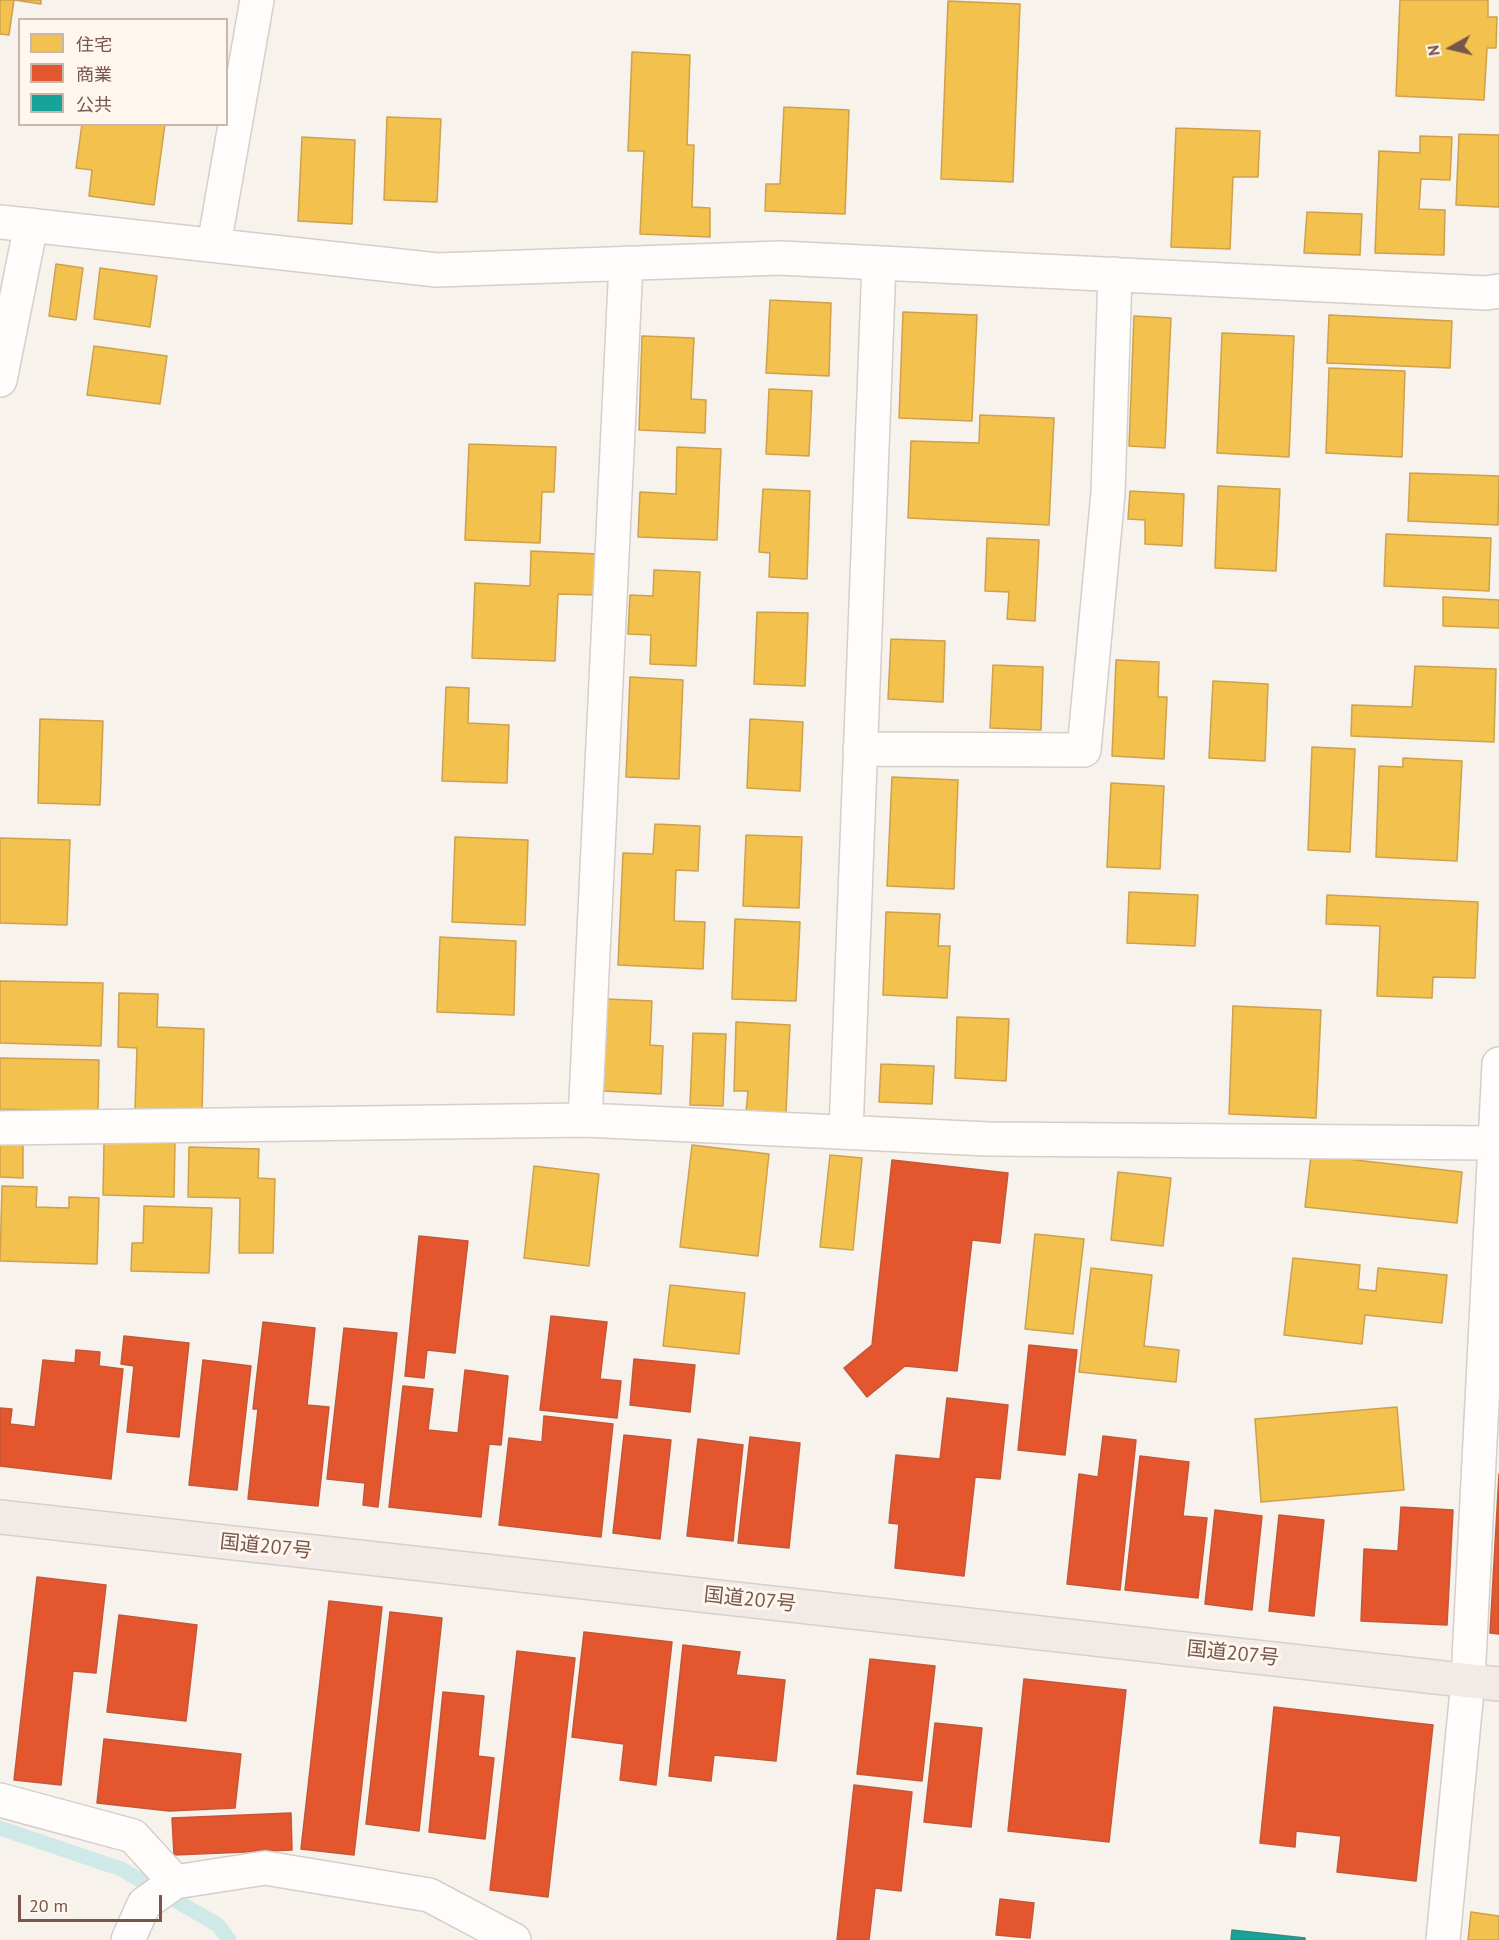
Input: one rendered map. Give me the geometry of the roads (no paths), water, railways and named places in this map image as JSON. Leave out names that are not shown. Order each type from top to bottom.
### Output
[{"type":"highway","name":"国道207号","points":[[0,1517],[1484,1682]]},
{"type":"street","points":[[213,245],[256,0]]},
{"type":"street","points":[[0,380],[15,224],[437,270],[780,258],[1486,293],[1499,291]]},
{"type":"street","points":[[585,1120],[626,263]]},
{"type":"street","points":[[846,1132],[879,263]]},
{"type":"street","points":[[860,749],[1084,750],[1108,493],[1115,274]]},
{"type":"street","points":[[1443,1940],[1484,1682],[1499,1064]]},
{"type":"street","points":[[0,1128],[585,1120],[1495,1162]]},
{"type":"street","points":[[0,1800],[133,1836],[175,1882]]},
{"type":"street","points":[[128,1940],[144,1904],[175,1882],[265,1868],[429,1895],[514,1940]]},
{"type":"waterway","points":[[0,1828],[121,1869],[218,1925],[229,1940]]}]
